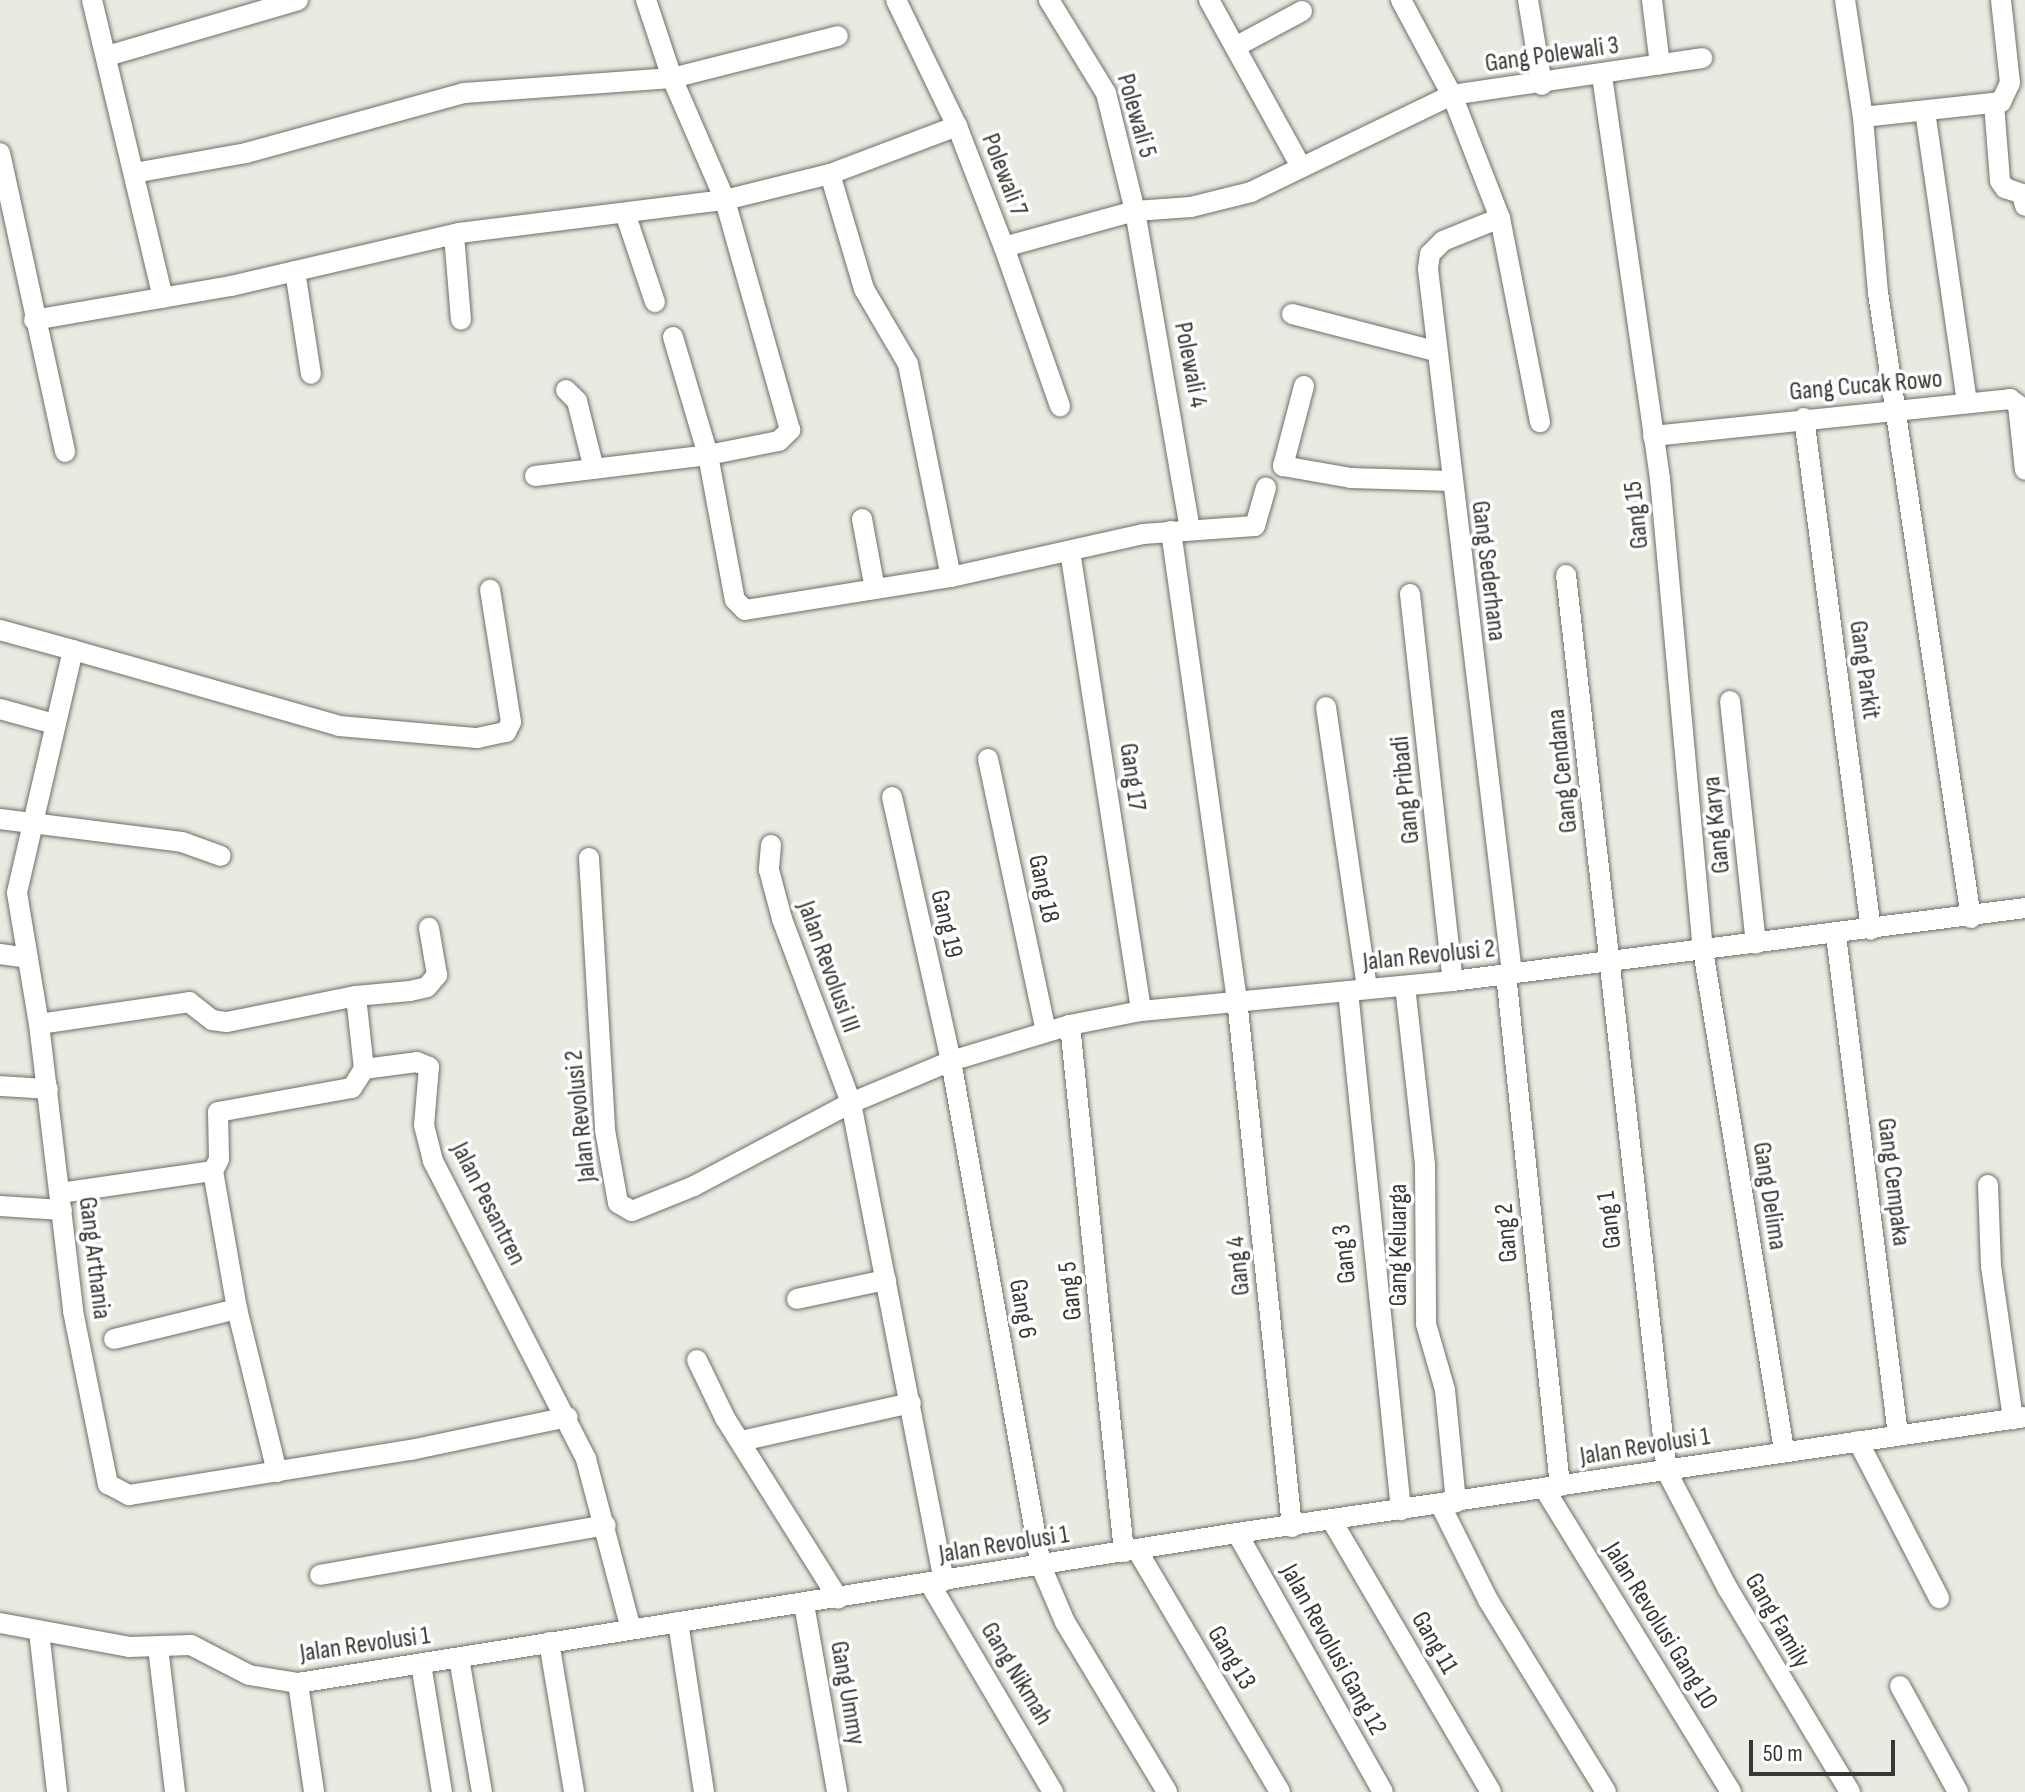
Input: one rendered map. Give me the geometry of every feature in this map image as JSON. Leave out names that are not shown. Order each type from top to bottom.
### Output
[{"type":"street","points":[[92,0],[163,298]]},
{"type":"street","points":[[107,56],[298,0]]},
{"type":"street","points":[[535,476],[708,455],[779,441],[790,430],[725,200],[672,78],[646,0]]},
{"type":"street","name":"Polewali 7","points":[[896,0],[957,126],[1004,247],[1135,211],[1223,200],[1301,167]]},
{"type":"street","name":"Polewali 5","points":[[1049,0],[1100,77],[1135,211]]},
{"type":"street","points":[[1209,0],[1301,167]]},
{"type":"street","points":[[1401,0],[1452,95],[1500,218],[1540,422]]},
{"type":"street","points":[[1528,0],[1542,85]]},
{"type":"street","points":[[1652,0],[1660,65]]},
{"type":"street","points":[[1845,0],[1863,117],[1878,293],[1971,918]]},
{"type":"street","points":[[1863,117],[1994,104],[2006,98],[2010,83],[2001,0]]},
{"type":"street","points":[[1235,47],[1302,11]]},
{"type":"street","points":[[134,173],[246,153],[464,93],[672,78],[838,36]]},
{"type":"street","name":"Gang Polewali 3","points":[[1301,167],[1452,95],[1542,85],[1702,58]]},
{"type":"street","name":"Gang 15","points":[[1602,76],[1653,436],[1703,950]]},
{"type":"street","points":[[1994,104],[2000,181],[2005,188],[2022,194],[2025,206]]},
{"type":"street","points":[[1925,111],[1967,402]]},
{"type":"street","points":[[34,320],[163,298],[454,235],[725,200],[830,174],[957,126]]},
{"type":"street","points":[[0,153],[65,452]]},
{"type":"street","points":[[830,174],[864,289],[908,364],[951,577]]},
{"type":"street","name":"Polewali 4","points":[[1135,211],[1180,530],[1237,999]]},
{"type":"street","points":[[625,213],[655,302]]},
{"type":"street","name":"Gang Sederhana","points":[[1500,218],[1443,241],[1430,254],[1435,351],[1509,974]]},
{"type":"street","points":[[454,235],[461,320]]},
{"type":"street","points":[[1004,247],[1060,406]]},
{"type":"street","points":[[295,271],[311,374]]},
{"type":"street","points":[[1292,314],[1435,351]]},
{"type":"street","points":[[673,337],[708,455],[735,600],[745,610],[951,577],[1180,530],[1255,526],[1266,488]]},
{"type":"street","points":[[1304,386],[1283,466],[1351,478],[1451,481]]},
{"type":"street","points":[[566,390],[577,401],[594,469]]},
{"type":"street","name":"Gang Cucak Rowo","points":[[1653,436],[1967,402],[2021,401],[2025,470]]},
{"type":"street","name":"Gang Parkit","points":[[1804,418],[1871,930]]},
{"type":"street","points":[[862,519],[875,589]]},
{"type":"street","name":"Gang 17","points":[[1070,551],[1141,1011]]},
{"type":"street","name":"Gang Cendana","points":[[1566,575],[1609,961]]},
{"type":"street","points":[[0,630],[339,726],[477,738],[506,732],[511,722],[490,590]]},
{"type":"street","name":"Gang Pribadi","points":[[1410,594],[1453,981]]},
{"type":"street","name":"Gang Arthania","points":[[73,650],[30,823],[17,893],[48,1089],[73,1311],[108,1484],[129,1495],[277,1472],[568,1417]]},
{"type":"street","name":"Gang Karya","points":[[1730,701],[1756,944]]},
{"type":"street","name":"Gang 3","points":[[1326,707],[1357,990],[1401,1510]]},
{"type":"street","points":[[0,709],[54,724]]},
{"type":"street","name":"Gang 18","points":[[988,759],[1046,1031]]},
{"type":"street","name":"Gang 19","points":[[892,797],[951,1061]]},
{"type":"street","points":[[0,819],[182,842],[221,856]]},
{"type":"street","name":"Jalan Revolusi III","points":[[771,845],[769,870],[782,919],[851,1103]]},
{"type":"street","name":"Jalan Revolusi 2","points":[[589,858],[605,1130],[612,1180],[623,1209],[632,1211],[694,1186],[851,1103],[951,1061],[1070,1025],[1141,1011],[1237,999],[1453,981],[1971,918],[2025,908]]},
{"type":"street","points":[[39,1024],[189,1002],[220,1022],[356,996],[410,991],[433,982],[437,975],[429,928]]},
{"type":"street","name":"Gang Cempaka","points":[[1836,935],[1898,1435]]},
{"type":"street","name":"Gang Delima","points":[[1703,950],[1784,1450]]},
{"type":"street","points":[[0,954],[28,958]]},
{"type":"street","name":"Gang 1","points":[[1609,961],[1667,1472]]},
{"type":"street","name":"Gang 2","points":[[1509,974],[1552,1487]]},
{"type":"street","name":"Gang Keluarga","points":[[1405,986],[1425,1165],[1422,1264],[1426,1324],[1445,1390],[1448,1503]]},
{"type":"street","points":[[277,1472],[237,1309],[213,1171],[219,1159],[218,1112],[352,1088],[364,1069],[356,996]]},
{"type":"street","name":"Gang 4","points":[[1237,999],[1292,1527]]},
{"type":"street","name":"Gang 5","points":[[1070,1025],[1130,1551]]},
{"type":"street","name":"Gang 6","points":[[951,1061],[1041,1566]]},
{"type":"street","name":"Jalan Pesantren","points":[[364,1069],[417,1062],[429,1067],[424,1125],[433,1161],[568,1417]]},
{"type":"street","points":[[0,1086],[48,1089]]},
{"type":"street","points":[[741,1441],[911,1403],[851,1103]]},
{"type":"street","points":[[0,1206],[61,1202],[213,1171]]},
{"type":"street","points":[[1988,1185],[1991,1266],[2019,1418]]},
{"type":"street","points":[[797,1299],[886,1280]]},
{"type":"street","points":[[114,1339],[237,1309]]},
{"type":"street","points":[[697,1360],[725,1418],[838,1598]]},
{"type":"street","name":"Gang Nikmah","points":[[911,1403],[928,1498],[937,1582],[1053,1792]]},
{"type":"street","points":[[568,1417],[606,1525],[631,1629]]},
{"type":"street","name":"Jalan Revolusi 1","points":[[0,1623],[118,1645],[191,1645],[249,1675],[298,1683],[1237,1533],[1667,1472],[1784,1450],[2019,1418]]},
{"type":"street","points":[[1858,1441],[1939,1598]]},
{"type":"street","name":"Gang Family","points":[[1667,1472],[1728,1589],[1850,1792]]},
{"type":"street","name":"Jalan Revolusi Gang 10","points":[[1552,1487],[1731,1792]]},
{"type":"street","points":[[1448,1503],[1488,1600],[1606,1792]]},
{"type":"street","name":"Gang 11","points":[[1332,1521],[1491,1792]]},
{"type":"street","points":[[320,1575],[606,1525]]},
{"type":"street","name":"Jalan Revolusi Gang 12","points":[[1237,1533],[1383,1792]]},
{"type":"street","name":"Gang 13","points":[[1130,1551],[1280,1792]]},
{"type":"street","points":[[1041,1566],[1065,1622],[1167,1792]]},
{"type":"street","name":"Gang Ummy","points":[[804,1604],[837,1792]]},
{"type":"street","points":[[678,1622],[704,1792]]},
{"type":"street","points":[[39,1631],[57,1792]]},
{"type":"street","points":[[549,1642],[574,1792]]},
{"type":"street","points":[[158,1647],[175,1792]]},
{"type":"street","points":[[459,1658],[482,1792]]},
{"type":"street","points":[[421,1664],[442,1792]]},
{"type":"street","points":[[298,1683],[314,1792]]},
{"type":"street","points":[[1900,1686],[1958,1792]]}]
